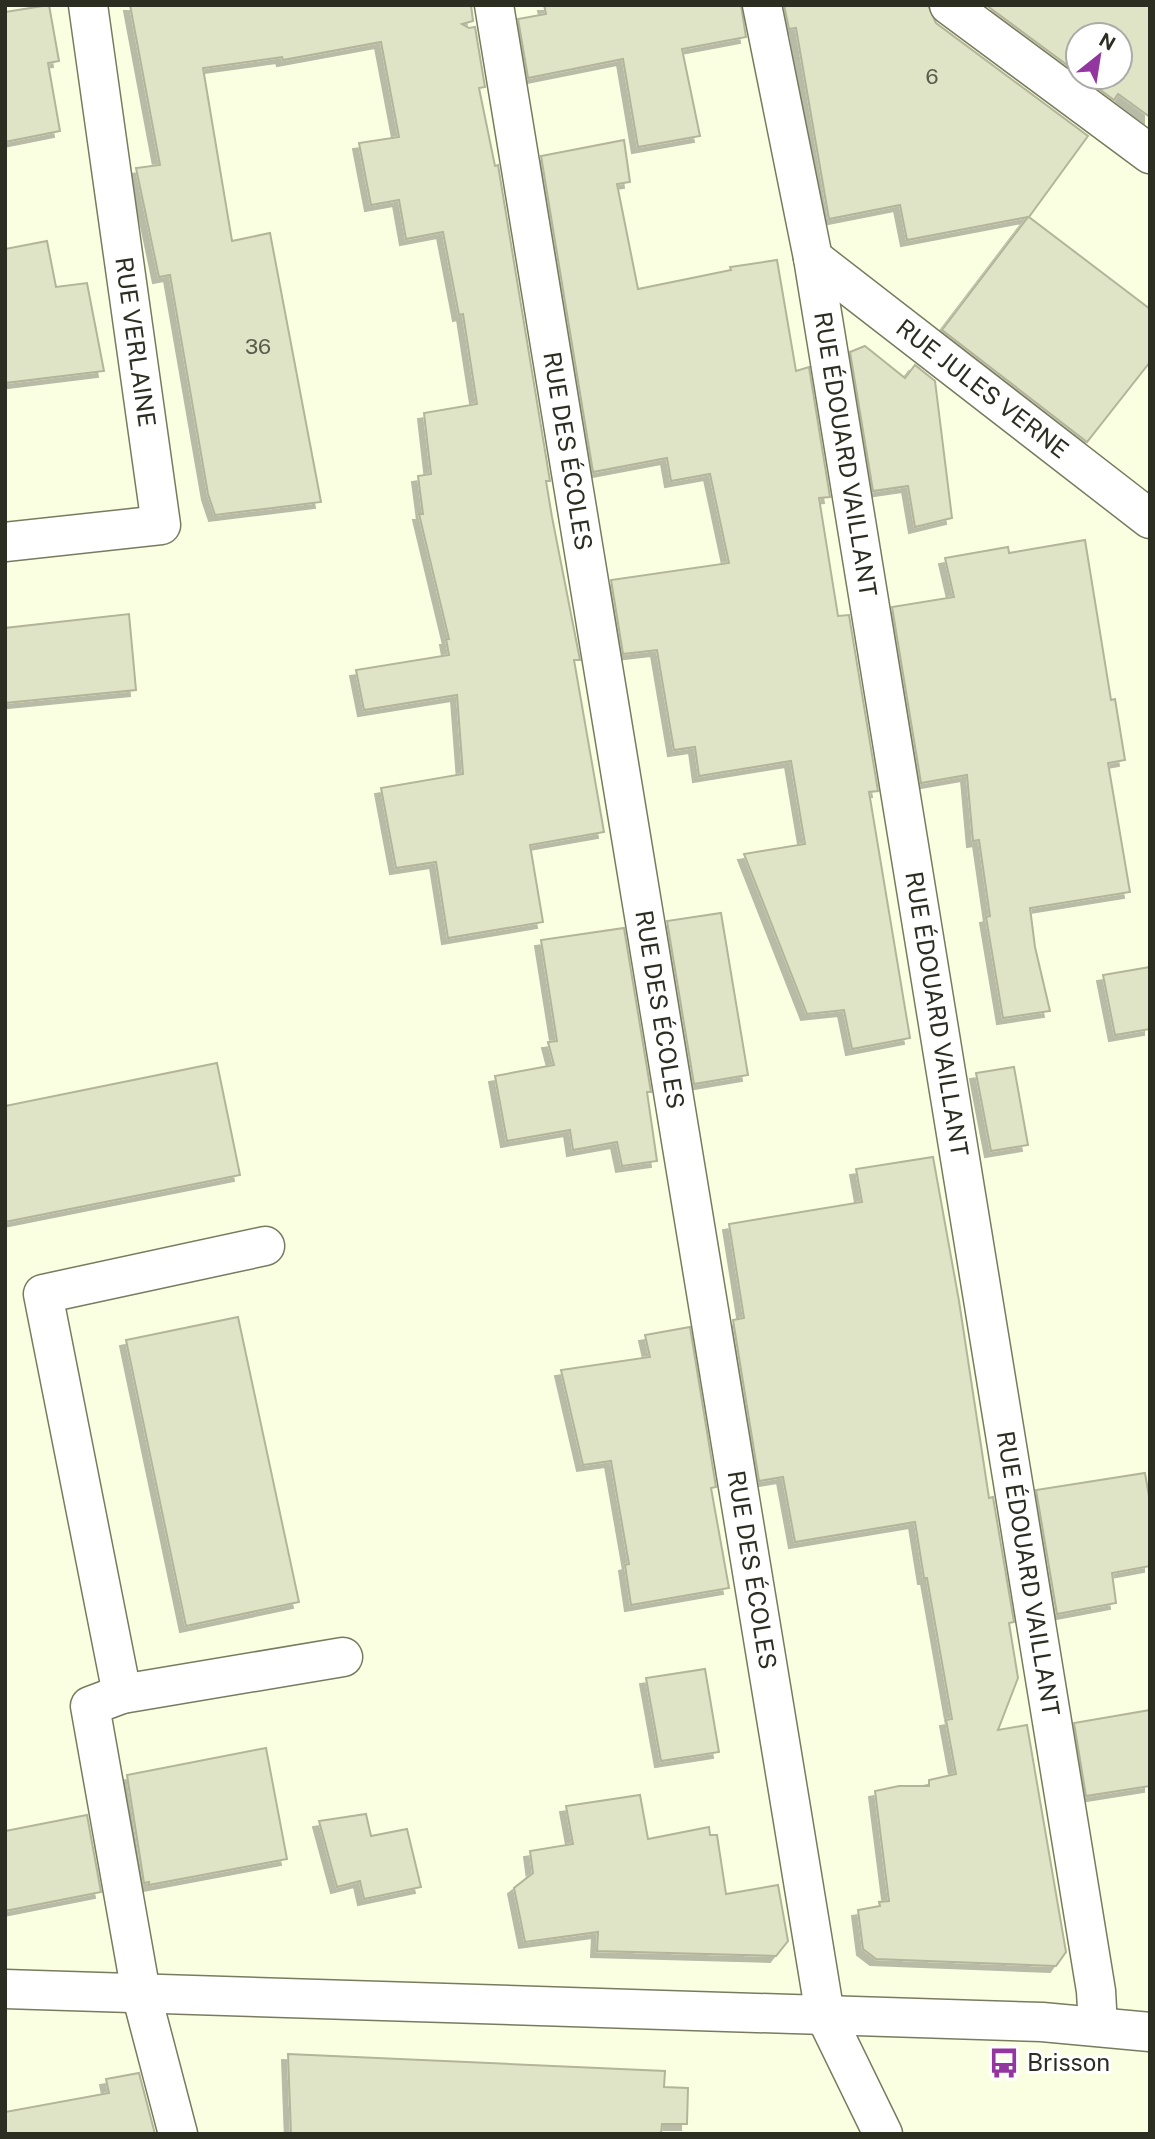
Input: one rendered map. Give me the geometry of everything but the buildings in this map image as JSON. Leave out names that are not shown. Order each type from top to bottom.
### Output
[{"type":"street","name":"RUE VERLAINE","points":[[5,542],[161,525],[88,5]]},
{"type":"street","name":"RUE DES ÉCOLES","points":[[494,5],[825,2015],[883,2134]]},
{"type":"street","name":"RUE ÉDOUARD VAILLANT","points":[[762,5],[813,258],[1096,1991],[1098,2026]]},
{"type":"street","points":[[949,5],[1150,154]]},
{"type":"street","name":"RUE JULES VERNE","points":[[813,258],[1150,519]]},
{"type":"street","points":[[122,1694],[43,1294],[265,1245]]},
{"type":"street","points":[[178,2134],[141,1993],[90,1706],[122,1694],[343,1657]]},
{"type":"street","points":[[5,1989],[825,2015],[1098,2026],[1150,2032]]},
{"type":"place","name":"Brisson","points":[[1004,2063]]}]
